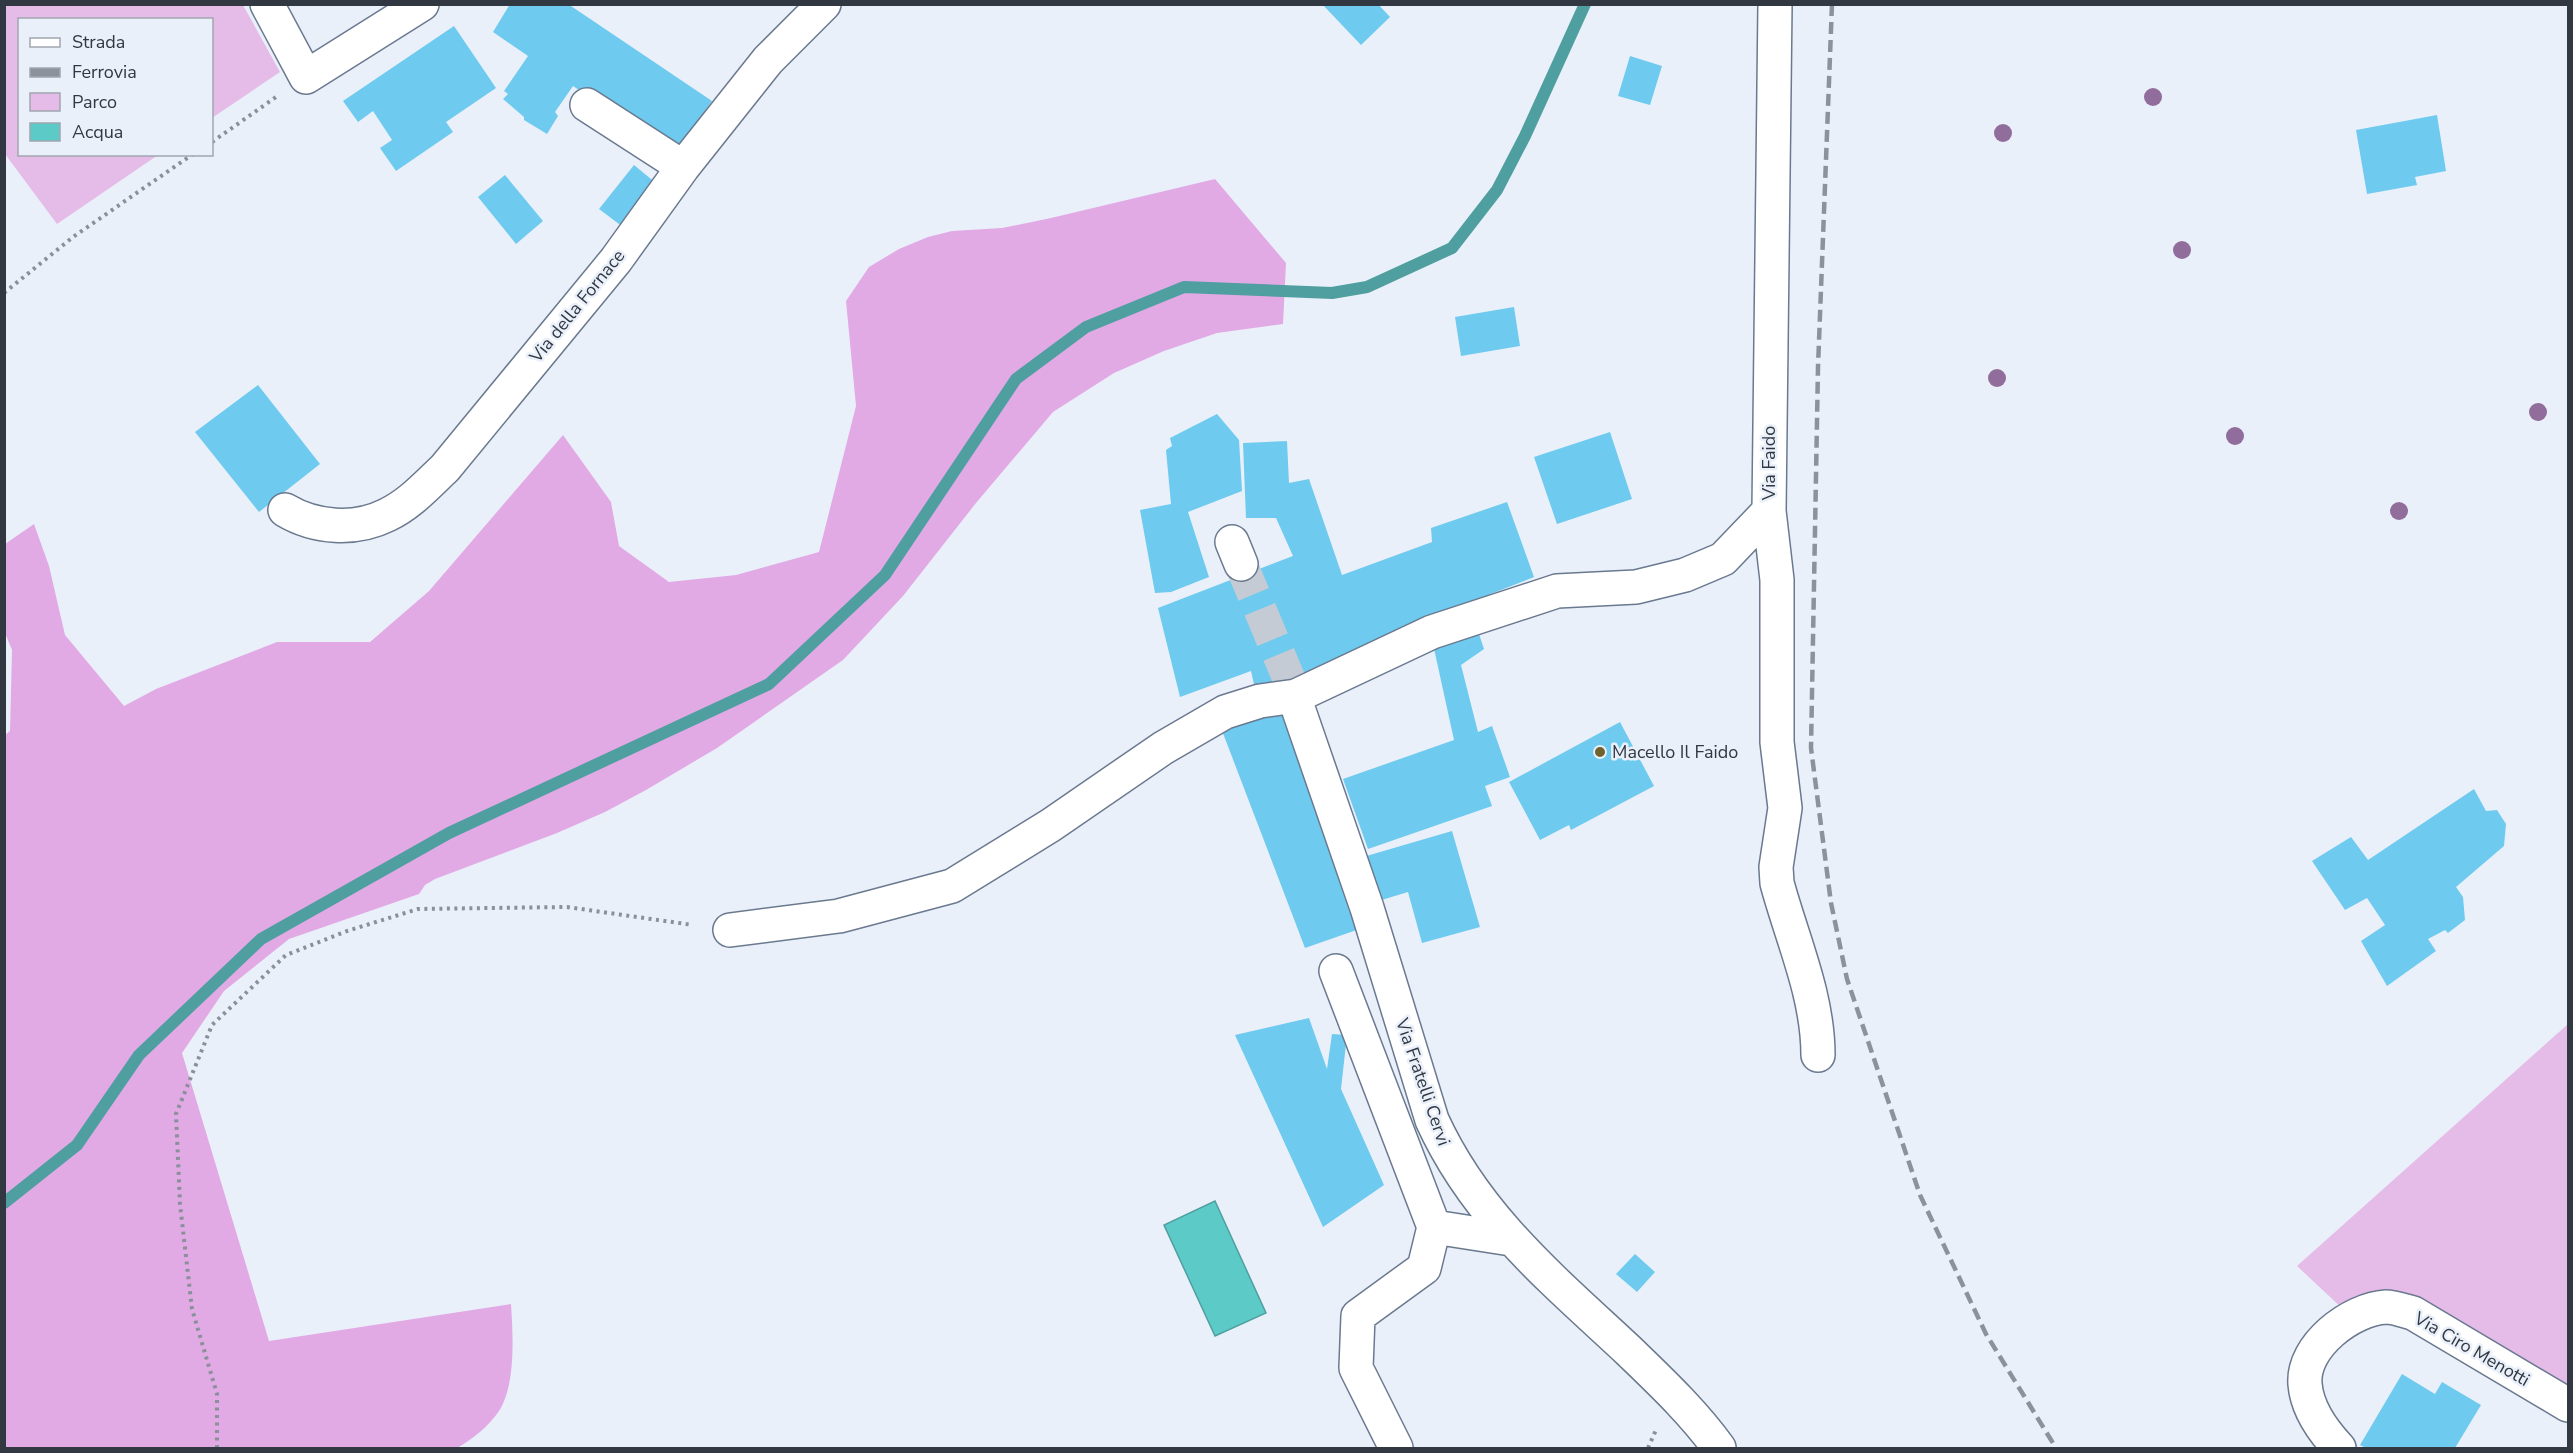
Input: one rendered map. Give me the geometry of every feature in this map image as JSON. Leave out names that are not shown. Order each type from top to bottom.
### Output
[{"type":"street","points":[[267,4],[306,76],[422,4]]},
{"type":"street","name":"Via della Fornace","points":[[285,510],[298,518],[314,523],[341,526],[354,524],[388,515],[414,496],[445,468],[616,261],[683,166],[768,60],[824,4]]},
{"type":"street","name":"Via Faido","points":[[730,930],[839,916],[952,886],[1051,825],[1164,748],[1225,712],[1260,701],[1296,696],[1432,632],[1557,591],[1636,587],[1685,575],[1723,559],[1769,511],[1774,4]]},
{"type":"street","points":[[587,105],[683,166]]},
{"type":"street","points":[[1769,511],[1777,580],[1777,742],[1785,808],[1776,867],[1777,883],[1810,994],[1818,1032],[1818,1055]]},
{"type":"street","name":"Via Fratelli Cervi","points":[[1296,696],[1298,708],[1367,908],[1432,1120],[1446,1151],[1463,1179],[1511,1239],[1673,1392],[1706,1430],[1719,1449]]},
{"type":"street","points":[[1336,972],[1434,1227],[1424,1268],[1358,1316],[1356,1368],[1396,1449]]},
{"type":"street","points":[[1434,1227],[1511,1239]]},
{"type":"street","name":"Via Ciro Menotti","points":[[2339,1449],[2322,1430],[2311,1408],[2305,1383],[2311,1360],[2325,1337],[2344,1321],[2365,1312],[2387,1307],[2413,1312],[2568,1406]]},
{"type":"path","points":[[213,141],[306,76]]},
{"type":"path","points":[[4,293],[73,237],[190,156]]},
{"type":"path","points":[[217,1449],[217,1394],[192,1309],[180,1204],[176,1114],[212,1024],[286,955],[347,931],[418,909],[567,907],[730,930]]},
{"type":"green space","points":[[5,4],[243,5],[280,72],[213,117],[213,18],[18,18],[18,156],[157,156],[57,224],[5,154]]},
{"type":"green space","points":[[2568,1024],[2568,1402],[2413,1313],[2344,1310],[2297,1266]]},
{"type":"shaded area","points":[[1215,179],[1286,263],[1283,324],[1217,333],[1164,351],[1114,373],[1053,412],[976,503],[903,596],[843,660],[717,748],[605,812],[557,833],[435,879],[425,885],[419,894],[289,939],[224,991],[182,1053],[269,1341],[511,1304],[513,1344],[511,1374],[504,1400],[490,1422],[457,1448],[5,1448],[4,736],[10,731],[12,650],[5,633],[5,544],[34,524],[49,566],[65,635],[124,706],[156,689],[277,642],[370,642],[429,591],[563,435],[611,502],[619,546],[669,582],[736,575],[819,552],[856,406],[846,301],[869,267],[899,249],[928,237],[952,231],[1002,228]]},
{"type":"water","points":[[1215,1201],[1266,1313],[1215,1336],[1164,1225]]},
{"type":"building","points":[[510,4],[568,4],[712,101],[674,154],[573,86],[555,112],[558,116],[547,134],[524,120],[524,117],[503,99],[508,94],[504,91],[528,56],[493,32]]},
{"type":"building","points":[[1322,4],[1378,4],[1390,17],[1361,45]]},
{"type":"building","points":[[454,26],[496,88],[446,122],[453,132],[396,171],[380,148],[392,140],[373,111],[358,122],[343,101]]},
{"type":"building","points":[[1630,56],[1662,66],[1650,105],[1618,96]]},
{"type":"building","points":[[2437,115],[2446,171],[2415,177],[2417,185],[2367,194],[2356,130]]},
{"type":"building","points":[[634,165],[657,184],[623,227],[599,209]]},
{"type":"building","points":[[505,175],[543,221],[516,244],[478,197]]},
{"type":"building","points":[[1514,307],[1520,346],[1461,356],[1455,317]]},
{"type":"building","points":[[258,385],[320,464],[259,512],[195,432]]},
{"type":"building","points":[[1217,414],[1239,440],[1242,491],[1188,512],[1209,577],[1171,592],[1155,593],[1140,510],[1171,504],[1166,450],[1172,446],[1170,438]]},
{"type":"building","points":[[1610,432],[1632,499],[1557,524],[1534,457]]},
{"type":"building","points":[[1287,441],[1289,483],[1309,479],[1342,575],[1432,542],[1431,528],[1507,502],[1534,577],[1488,595],[1493,606],[1266,694],[1255,689],[1251,671],[1180,697],[1158,608],[1293,556],[1276,518],[1246,518],[1243,443]]},
{"type":"building","points":[[1475,622],[1484,649],[1461,665],[1478,732],[1492,726],[1510,777],[1485,786],[1492,806],[1368,849],[1343,779],[1454,740],[1433,644]]},
{"type":"building","points":[[1284,701],[1368,926],[1305,948],[1221,728]]},
{"type":"building","name":"Macello Il Faido","points":[[1620,722],[1654,786],[1571,830],[1569,825],[1540,840],[1509,782]]},
{"type":"building","points":[[2474,789],[2486,811],[2497,810],[2506,824],[2504,846],[2456,887],[2463,897],[2465,920],[2448,933],[2445,930],[2428,939],[2436,951],[2387,986],[2361,941],[2385,925],[2367,898],[2345,910],[2312,861],[2351,837],[2368,860]]},
{"type":"building","points":[[1452,831],[1480,927],[1422,943],[1408,892],[1375,902],[1363,857]]},
{"type":"building","points":[[1309,1018],[1327,1069],[1332,1034],[1347,1035],[1341,1089],[1384,1185],[1323,1227],[1235,1035]]},
{"type":"building","points":[[1635,1254],[1655,1272],[1637,1292],[1616,1274]]},
{"type":"building","points":[[2402,1374],[2435,1394],[2442,1382],[2481,1405],[2455,1448],[2366,1448],[2360,1445]]},
{"type":"waterway","points":[[4,1203],[77,1145],[139,1055],[261,939],[449,833],[769,684],[885,575],[1016,379],[1086,327],[1184,287],[1332,293],[1367,287],[1452,248],[1497,190],[1525,136],[1585,4]]},
{"type":"tunnel","points":[[1241,564],[1296,696]]},
{"type":"railway","points":[[1832,4],[1818,367],[1811,748],[1831,903],[1847,979],[1920,1195],[1986,1334],[2056,1448]]},
{"type":"place","name":"Macello Il Faido","points":[[1600,752]]}]
